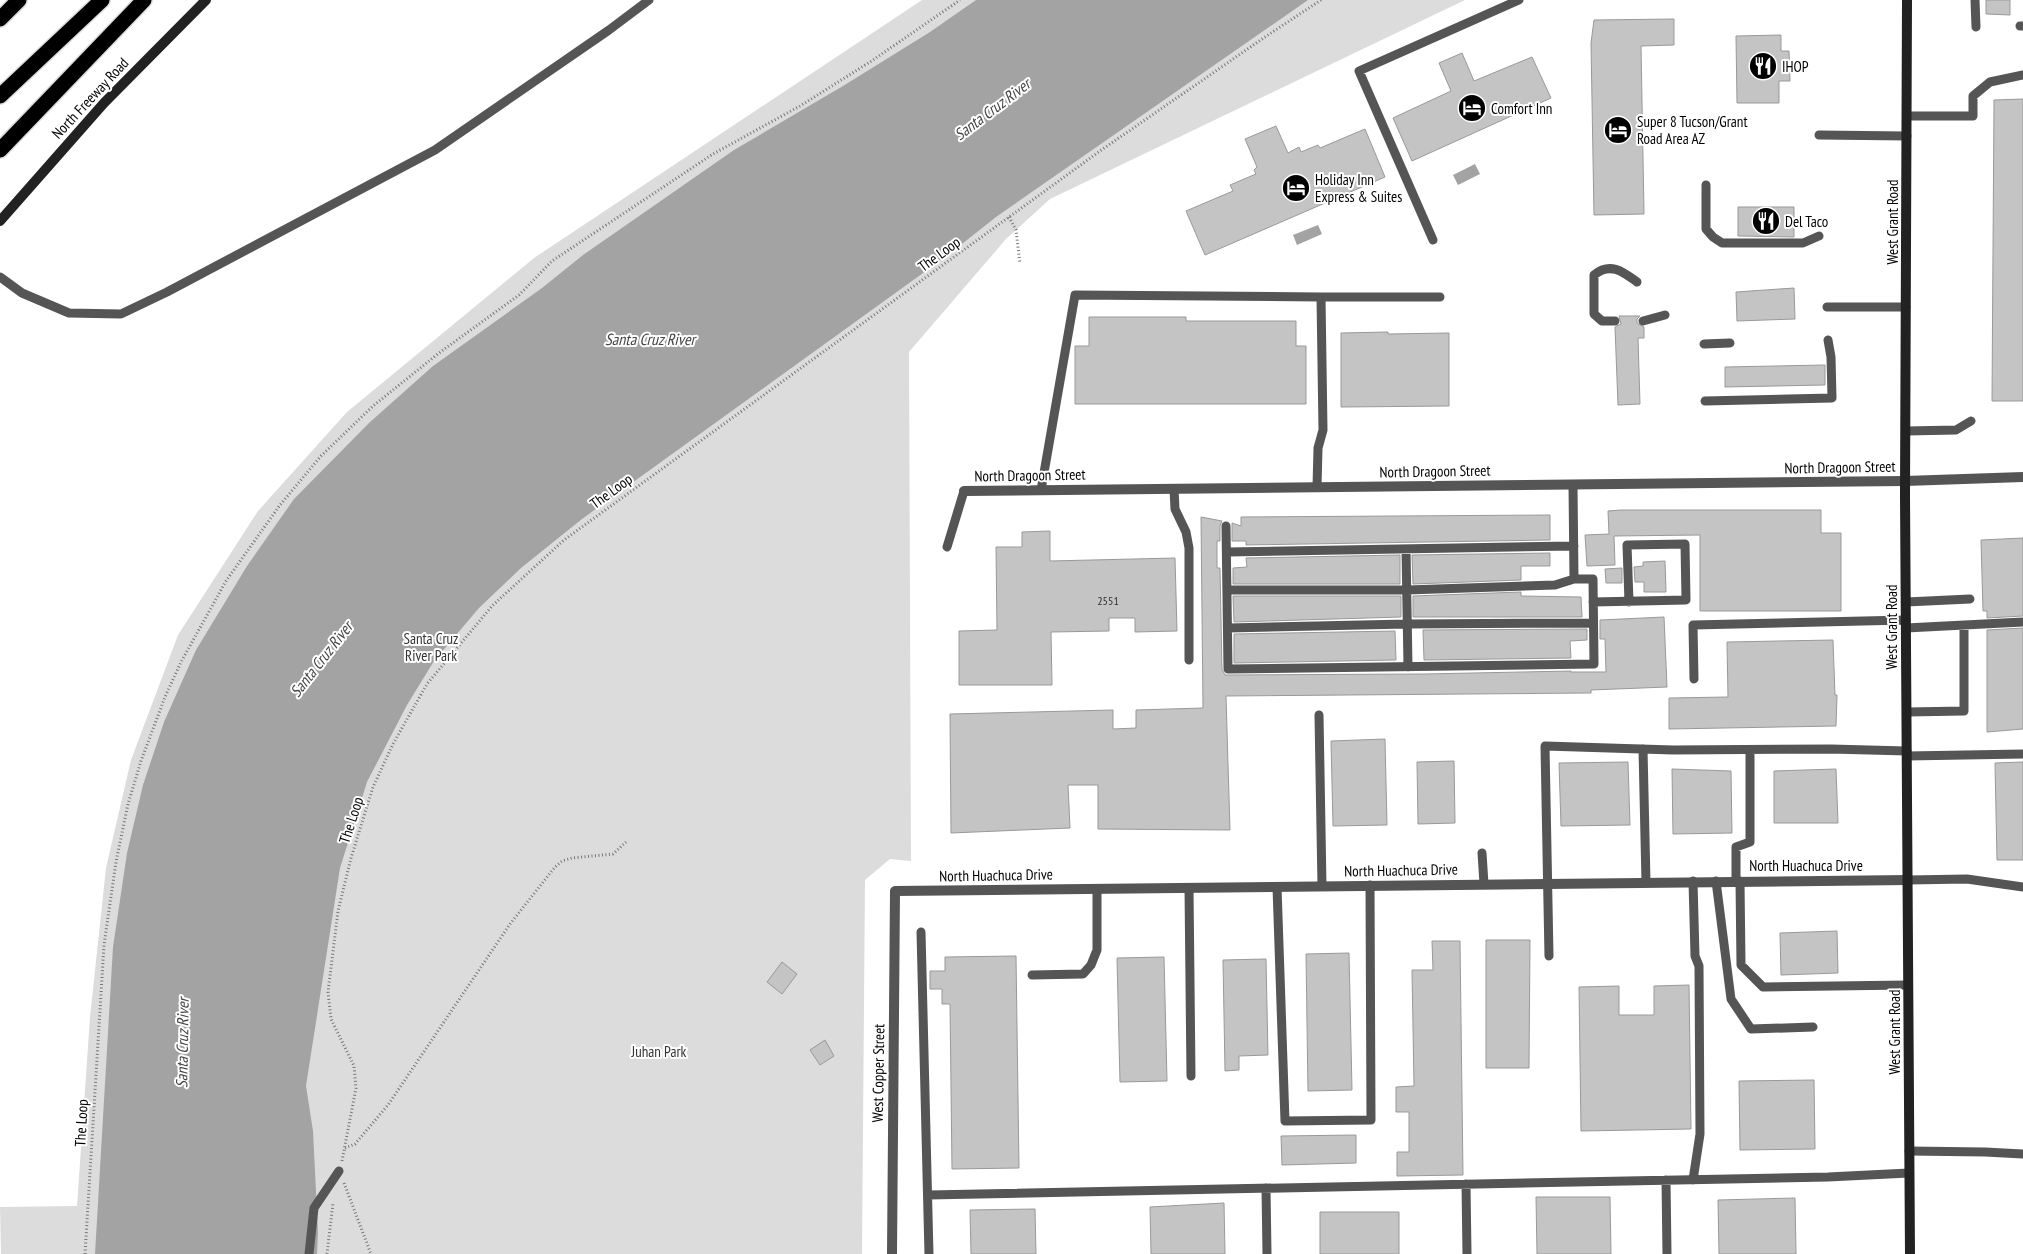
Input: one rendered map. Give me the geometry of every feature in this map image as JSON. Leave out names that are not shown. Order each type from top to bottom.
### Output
[{"type":"highway","points":[[0,19],[19,0]]},
{"type":"highway","points":[[0,96],[102,0]]},
{"type":"highway","points":[[0,150],[144,0]]},
{"type":"main road","name":"North Freeway Road","points":[[0,221],[104,103],[206,0]]},
{"type":"main road","name":"West Grant Road","points":[[1907,0],[1905,481],[1910,1254]]},
{"type":"street","name":"North Dragoon Street","points":[[964,491],[1905,481],[2023,477]]},
{"type":"street","name":"North Huachuca Drive","points":[[895,891],[1908,880]]},
{"type":"street","name":"West Copper Street","points":[[892,1254],[895,891]]},
{"type":"lane","points":[[0,276],[22,293],[69,313],[121,314],[167,292],[435,150],[609,30],[649,0]]},
{"type":"lane","points":[[1433,240],[1358,71],[1519,0]]},
{"type":"lane","points":[[1975,0],[1976,27]]},
{"type":"lane","points":[[1907,116],[1973,116],[1973,96],[1990,82],[2023,75]]},
{"type":"lane","points":[[1819,135],[1907,136]]},
{"type":"lane","points":[[1706,185],[1706,229],[1722,243],[1803,243],[1819,236]]},
{"type":"lane","points":[[1615,322],[1602,321],[1594,314],[1594,275],[1602,269],[1618,269],[1637,282]]},
{"type":"lane","points":[[1041,490],[1075,295],[1440,297]]},
{"type":"lane","points":[[1317,487],[1318,448],[1323,430],[1321,297]]},
{"type":"lane","points":[[1827,307],[1906,307]]},
{"type":"lane","points":[[1644,322],[1665,315]]},
{"type":"lane","points":[[1705,401],[1832,398],[1831,357],[1828,340]]},
{"type":"lane","points":[[1704,344],[1730,343]]},
{"type":"lane","points":[[1906,430],[1956,430],[1971,421]]},
{"type":"lane","points":[[1573,484],[1574,580]]},
{"type":"lane","points":[[1174,489],[1175,509],[1186,532],[1190,548],[1189,660]]},
{"type":"lane","points":[[947,547],[964,491]]},
{"type":"lane","points":[[1226,526],[1228,669],[1594,664],[1593,579],[1574,580],[1555,585],[1406,590],[1227,590]]},
{"type":"lane","points":[[1593,602],[1629,602],[1686,600],[1685,544],[1627,545],[1629,602]]},
{"type":"lane","points":[[1226,552],[1574,546]]},
{"type":"lane","points":[[1406,549],[1408,666]]},
{"type":"lane","points":[[1906,602],[1970,599]]},
{"type":"lane","points":[[1694,679],[1693,625],[1906,624],[1964,626],[2023,622]]},
{"type":"lane","points":[[1228,628],[1407,624],[1593,623]]},
{"type":"lane","points":[[1907,712],[1964,711],[1964,626]]},
{"type":"lane","points":[[1319,715],[1322,886]]},
{"type":"lane","points":[[1549,956],[1546,746],[1643,749],[1831,749],[1907,754],[2023,754]]},
{"type":"lane","points":[[1643,749],[1646,882]]},
{"type":"lane","points":[[1750,750],[1750,842],[1736,847],[1741,966],[1763,987],[1908,985]]},
{"type":"lane","points":[[1482,853],[1484,884]]},
{"type":"lane","points":[[1908,880],[1966,879],[2023,886]]},
{"type":"lane","points":[[1716,881],[1731,999],[1751,1029],[1813,1027]]},
{"type":"lane","points":[[1693,882],[1695,956],[1699,966],[1700,1134],[1693,1180]]},
{"type":"lane","points":[[1277,887],[1285,1121],[1371,1120],[1370,886]]},
{"type":"lane","points":[[1189,888],[1191,1076]]},
{"type":"lane","points":[[1032,975],[1083,974],[1091,966],[1097,950],[1097,889]]},
{"type":"lane","points":[[922,932],[929,1254]]},
{"type":"lane","points":[[1909,1151],[2023,1154]]},
{"type":"lane","points":[[308,1254],[314,1208],[339,1171]]},
{"type":"lane","points":[[928,1195],[1693,1180],[1909,1173]]},
{"type":"lane","points":[[1666,1180],[1667,1254]]},
{"type":"lane","points":[[1466,1184],[1467,1254]]},
{"type":"lane","points":[[1266,1188],[1267,1254]]},
{"type":"path","name":"The Loop","points":[[85,1254],[104,945],[116,862],[136,778],[165,697],[181,662],[226,581],[280,505],[321,456],[373,406],[439,353],[519,295],[552,261],[713,154],[800,106],[873,60],[960,0]]},
{"type":"path","name":"The Loop","points":[[339,1171],[356,1088],[354,1066],[331,1019],[328,992],[338,911],[351,858],[373,787],[393,744],[427,684],[492,606],[564,540],[1141,122],[1321,0]]},
{"type":"path","points":[[1008,217],[1016,230],[1020,264]]},
{"type":"path","points":[[345,1148],[355,1144],[388,1105],[510,924],[555,867],[562,861],[572,858],[613,854],[626,842]]},
{"type":"path","points":[[339,1171],[371,1254]]},
{"type":"path","points":[[327,1254],[333,1202]]},
{"type":"green space","name":"Santa Cruz River Park","points":[[922,0],[1465,0],[1050,199],[1006,239],[909,352],[911,861],[890,859],[865,880],[862,1254],[1,1254],[0,1207],[77,1206],[90,1017],[106,868],[131,760],[178,635],[258,511],[347,412],[534,258]]},
{"type":"water","name":"Santa Cruz River","points":[[976,0],[1308,0],[996,217],[948,255],[582,519],[521,568],[479,608],[434,661],[407,705],[367,782],[340,868],[306,1086],[313,1131],[318,1232],[317,1254],[95,1254],[113,947],[127,853],[143,785],[164,722],[196,650],[247,566],[294,499],[369,423],[433,366],[542,288],[583,255],[734,150],[843,86],[930,32]]},
{"type":"water","points":[[1475,164],[1480,174],[1458,185],[1453,175]]},
{"type":"water","points":[[1318,225],[1322,234],[1297,245],[1293,235]]},
{"type":"building","points":[[1986,0],[2010,0],[2010,15],[1986,14]]},
{"type":"building","name":"Super 8 Tucson/Grant Road Area AZ","points":[[1674,19],[1674,45],[1641,46],[1644,214],[1594,215],[1591,43],[1594,20]]},
{"type":"building","name":"IHOP","points":[[1781,35],[1781,51],[1789,51],[1790,81],[1779,81],[1779,103],[1737,103],[1736,36]]},
{"type":"building","name":"Comfort Inn","points":[[1462,53],[1474,81],[1532,57],[1551,98],[1412,161],[1393,118],[1451,91],[1439,63]]},
{"type":"building","points":[[2023,99],[2023,401],[1992,401],[1994,100]]},
{"type":"building","name":"Holiday Inn Express & Suites","points":[[1276,126],[1288,153],[1299,147],[1301,152],[1318,145],[1320,148],[1365,129],[1385,177],[1205,255],[1186,211],[1233,191],[1230,185],[1256,174],[1254,170],[1257,167],[1245,139]]},
{"type":"building","name":"Del Taco","points":[[1738,207],[1794,207],[1794,237],[1738,236]]},
{"type":"building","points":[[1794,288],[1795,319],[1737,321],[1736,292]]},
{"type":"building","points":[[1619,316],[1640,316],[1637,319],[1637,323],[1644,327],[1644,338],[1638,338],[1640,404],[1618,405],[1615,327],[1621,324]]},
{"type":"building","points":[[1089,317],[1186,317],[1186,321],[1296,321],[1296,346],[1306,346],[1306,404],[1075,404],[1075,346],[1089,346]]},
{"type":"building","points":[[1388,332],[1388,334],[1449,333],[1449,406],[1341,407],[1341,333]]},
{"type":"building","points":[[1825,365],[1825,385],[1725,387],[1725,367]]},
{"type":"building","points":[[1821,510],[1821,533],[1841,533],[1841,611],[1700,611],[1700,535],[1614,536],[1615,565],[1587,566],[1585,535],[1609,534],[1608,511]]},
{"type":"building","points":[[1550,515],[1550,540],[1246,545],[1246,541],[1232,541],[1232,523],[1241,526],[1241,517]]},
{"type":"building","points":[[1201,517],[1222,521],[1220,541],[1217,541],[1217,568],[1220,568],[1222,669],[1225,675],[1606,672],[1605,639],[1600,639],[1600,620],[1664,617],[1667,687],[1591,690],[1591,693],[1226,696],[1230,830],[1098,829],[1098,785],[1068,785],[1070,828],[951,833],[950,714],[1113,710],[1113,729],[1136,728],[1136,710],[1203,708]]},
{"type":"building","points":[[1050,531],[1050,561],[1175,558],[1177,631],[1135,632],[1135,618],[1109,618],[1109,631],[1051,632],[1052,685],[959,685],[959,631],[997,630],[996,547],[1022,547],[1022,532]]},
{"type":"building","points":[[2023,538],[2023,616],[1987,618],[1987,611],[1983,611],[1981,540]]},
{"type":"building","points":[[1550,553],[1550,566],[1521,566],[1521,580],[1413,584],[1412,555]]},
{"type":"building","points":[[1400,555],[1400,584],[1233,584],[1233,568],[1247,567],[1246,558]]},
{"type":"building","points":[[1665,561],[1666,592],[1644,592],[1644,582],[1635,582],[1634,567],[1643,566],[1643,562]]},
{"type":"building","points":[[1622,568],[1622,583],[1606,583],[1605,569]]},
{"type":"building","points":[[1521,592],[1521,596],[1581,597],[1582,617],[1413,617],[1413,596]]},
{"type":"building","points":[[1233,596],[1401,596],[1401,617],[1234,622]]},
{"type":"building","points":[[2023,628],[2023,729],[1987,732],[1987,630]]},
{"type":"building","points":[[1587,629],[1587,640],[1570,641],[1571,658],[1424,660],[1423,630]]},
{"type":"building","points":[[1395,631],[1396,660],[1234,663],[1234,634]]},
{"type":"building","points":[[1833,640],[1835,695],[1837,695],[1836,726],[1669,729],[1669,698],[1728,697],[1727,642]]},
{"type":"building","points":[[1385,739],[1387,825],[1333,826],[1331,741]]},
{"type":"building","points":[[1454,761],[1455,823],[1418,824],[1417,762]]},
{"type":"building","points":[[1628,762],[1630,825],[1561,826],[1559,763]]},
{"type":"building","points":[[2023,762],[2023,860],[1997,860],[1995,763]]},
{"type":"building","points":[[1672,769],[1731,771],[1732,833],[1673,834]]},
{"type":"building","points":[[1836,769],[1838,823],[1774,823],[1774,771]]},
{"type":"building","points":[[1837,931],[1838,973],[1781,975],[1780,933]]},
{"type":"building","points":[[1486,940],[1530,940],[1529,1068],[1486,1068]]},
{"type":"building","points":[[1432,941],[1460,941],[1463,1175],[1397,1176],[1397,1152],[1409,1152],[1409,1112],[1396,1112],[1396,1087],[1414,1086],[1412,970],[1433,970]]},
{"type":"building","points":[[1349,953],[1352,1090],[1308,1091],[1306,954]]},
{"type":"building","points":[[1016,956],[1019,1168],[952,1169],[950,1004],[942,1004],[942,989],[930,989],[930,971],[945,971],[945,957]]},
{"type":"building","points":[[1164,957],[1167,1081],[1120,1082],[1117,958]]},
{"type":"building","points":[[1266,959],[1268,1055],[1239,1056],[1239,1070],[1225,1071],[1223,960]]},
{"type":"building","points":[[782,962],[797,974],[782,994],[767,982]]},
{"type":"building","points":[[1689,985],[1691,1129],[1581,1131],[1579,987],[1619,986],[1619,1015],[1654,1015],[1654,986]]},
{"type":"building","points":[[825,1040],[834,1056],[820,1065],[810,1050]]},
{"type":"building","points":[[1814,1080],[1815,1149],[1740,1150],[1739,1081]]},
{"type":"building","points":[[1356,1135],[1356,1163],[1282,1165],[1281,1136]]},
{"type":"building","points":[[1536,1197],[1610,1197],[1611,1254],[1537,1254]]},
{"type":"building","points":[[1795,1198],[1796,1254],[1719,1254],[1718,1200]]},
{"type":"building","points":[[1224,1203],[1225,1254],[1151,1254],[1150,1207]]},
{"type":"building","points":[[1035,1209],[1036,1254],[971,1254],[970,1210]]},
{"type":"building","points":[[1320,1212],[1399,1212],[1399,1254],[1320,1254]]},
{"type":"place","name":"IHOP","points":[[1763,66]]},
{"type":"place","name":"Comfort Inn","points":[[1472,108]]},
{"type":"place","name":"Super 8 Tucson/Grant Road Area AZ","points":[[1618,130]]},
{"type":"place","name":"Holiday Inn Express & Suites","points":[[1296,188]]},
{"type":"place","name":"Del Taco","points":[[1766,221]]},
{"type":"park label","name":"Juhan Park","points":[[659,1051]]}]
